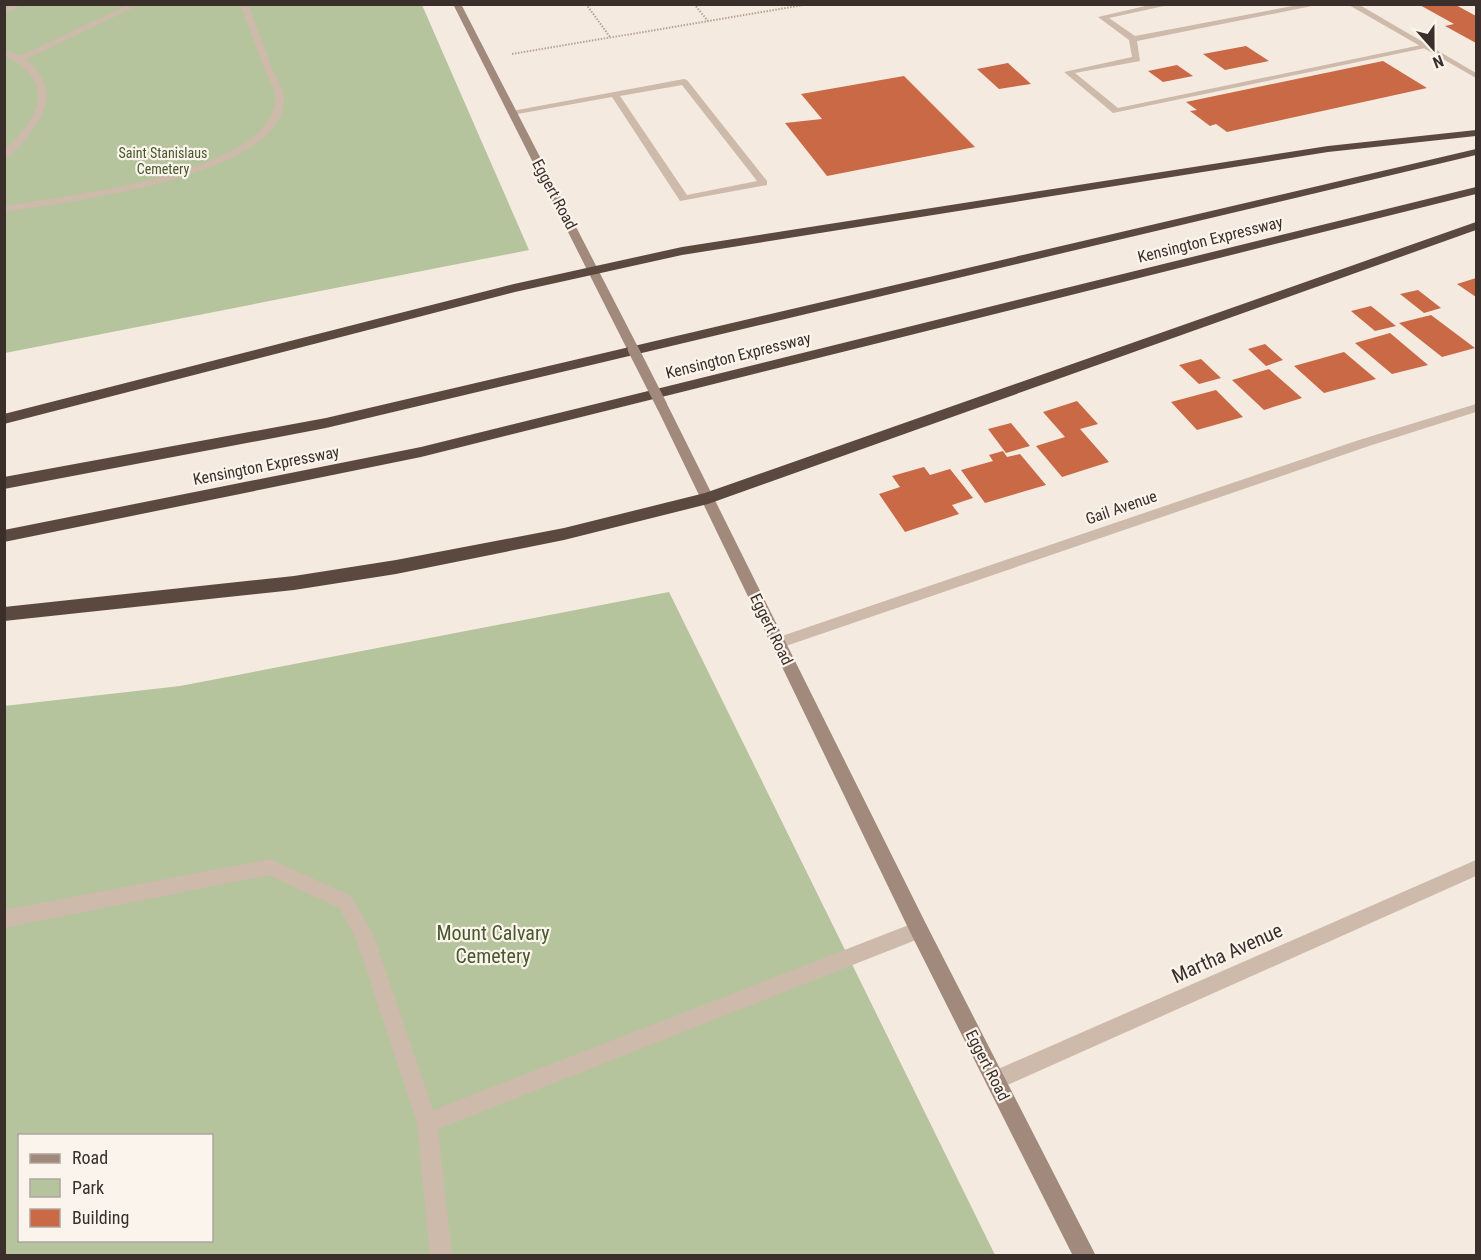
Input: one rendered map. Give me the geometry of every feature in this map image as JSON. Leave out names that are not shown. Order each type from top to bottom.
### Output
[{"type":"highway","points":[[4,418],[594,268],[693,249],[1305,152],[1476,133]]},
{"type":"highway","name":"Kensington Expressway","points":[[4,483],[326,423],[1476,152]]},
{"type":"highway","name":"Kensington Expressway","points":[[4,536],[421,452],[1476,191]]},
{"type":"highway","points":[[4,614],[294,583],[396,567],[564,534],[705,492],[1476,226]]},
{"type":"street","points":[[4,12],[21,4]]},
{"type":"street","points":[[22,58],[137,4]]},
{"type":"street","points":[[4,209],[185,175],[224,160],[256,141],[275,122],[280,100],[244,4]]},
{"type":"street","name":"Eggert Road","points":[[457,4],[594,268],[919,930],[1085,1256]]},
{"type":"street","points":[[1168,4],[1102,17],[1133,39],[1137,58],[1068,72],[1116,111],[1426,47]]},
{"type":"street","points":[[1133,39],[1318,4]]},
{"type":"street","points":[[1351,4],[1476,76]]},
{"type":"street","points":[[4,51],[22,58],[37,75],[45,100],[38,119],[21,141],[4,156]]},
{"type":"street","points":[[512,112],[614,94],[684,82],[763,183],[684,199],[614,94]]},
{"type":"street","name":"Gail Avenue","points":[[778,643],[1353,447],[1476,408]]},
{"type":"street","points":[[4,919],[270,867],[345,902],[364,934],[427,1123],[441,1256]]},
{"type":"street","name":"Martha Avenue","points":[[996,1080],[1476,868]]},
{"type":"street","points":[[427,1123],[919,930]]},
{"type":"path","points":[[586,4],[610,37]]},
{"type":"path","points":[[694,4],[708,21]]},
{"type":"path","points":[[484,58],[810,4]]},
{"type":"green space","name":"Saint Stanislaus Cemetery","points":[[5,5],[422,5],[529,250],[5,353]]},
{"type":"green space","name":"Mount Calvary Cemetery","points":[[669,592],[995,1255],[5,1255],[4,706],[180,686]]},
{"type":"building","points":[[1418,4],[1454,4],[1476,16],[1476,43],[1445,26],[1454,24]]},
{"type":"building","points":[[1246,46],[1269,61],[1225,70],[1203,54]]},
{"type":"building","points":[[1383,61],[1427,88],[1227,132],[1216,124],[1210,126],[1190,111],[1197,110],[1186,102]]},
{"type":"building","points":[[1008,63],[1031,84],[999,89],[977,69]]},
{"type":"building","points":[[1177,65],[1193,76],[1163,82],[1148,71]]},
{"type":"building","points":[[904,76],[975,147],[827,176],[785,123],[822,119],[801,94]]},
{"type":"building","points":[[1476,278],[1476,297],[1457,284]]},
{"type":"building","points":[[1418,290],[1441,308],[1424,313],[1400,294]]},
{"type":"building","points":[[1371,306],[1396,326],[1375,331],[1351,311]]},
{"type":"building","points":[[1431,315],[1475,348],[1442,357],[1399,323]]},
{"type":"building","points":[[1390,333],[1428,365],[1392,374],[1355,343]]},
{"type":"building","points":[[1265,344],[1283,360],[1266,366],[1248,349]]},
{"type":"building","points":[[1344,352],[1376,379],[1324,393],[1294,366]]},
{"type":"building","points":[[1201,359],[1221,378],[1199,384],[1179,365]]},
{"type":"building","points":[[1269,369],[1302,398],[1264,410],[1232,380]]},
{"type":"building","points":[[1216,390],[1243,417],[1197,430],[1171,402]]},
{"type":"building","points":[[1077,401],[1098,424],[1080,429],[1109,462],[1062,477],[1036,446],[1065,437],[1043,412]]},
{"type":"building","points":[[1011,423],[1030,446],[1006,453],[988,429]]},
{"type":"building","points":[[1003,451],[1007,457],[1020,454],[1046,485],[985,503],[961,470],[993,461],[989,455]]},
{"type":"building","points":[[924,467],[930,475],[950,469],[973,498],[952,505],[959,514],[905,532],[879,494],[900,487],[892,476]]}]
